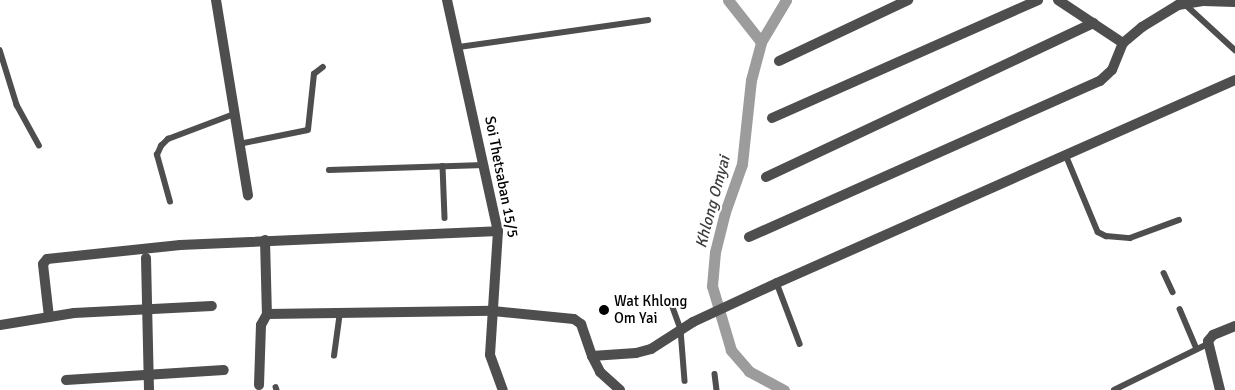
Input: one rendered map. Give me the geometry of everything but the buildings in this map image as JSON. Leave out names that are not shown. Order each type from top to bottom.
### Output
[{"type":"street","points":[[216,0],[248,195]]},
{"type":"street","name":"Soi Thetsaban 15/5","points":[[447,0],[459,47],[498,231],[490,355],[503,390]]},
{"type":"street","points":[[779,61],[908,0]]},
{"type":"street","points":[[772,118],[1038,0]]},
{"type":"street","points":[[1058,0],[1123,43]]},
{"type":"street","points":[[749,237],[1100,81],[1112,70],[1123,43],[1142,27],[1178,3],[1235,2]]},
{"type":"street","points":[[766,177],[1094,23]]},
{"type":"street","points":[[592,356],[636,353],[650,349],[705,317],[777,283],[1235,80]]},
{"type":"street","points":[[49,317],[43,264],[47,259],[265,240],[498,231]]},
{"type":"street","points":[[259,385],[261,325],[267,314],[265,240]]},
{"type":"street","points":[[146,258],[149,390]]},
{"type":"street","points":[[0,325],[49,317],[147,308],[212,306]]},
{"type":"street","points":[[267,314],[493,311],[574,319],[581,324],[592,356],[600,372],[620,390]]},
{"type":"street","points":[[1220,390],[1208,344],[1213,335],[1235,326]]},
{"type":"street","points":[[66,380],[224,370]]},
{"type":"lane","points":[[1178,3],[1235,50]]},
{"type":"lane","points":[[459,47],[648,20]]},
{"type":"lane","points":[[0,50],[17,106],[39,145]]},
{"type":"lane","points":[[239,144],[308,130],[314,74],[323,66]]},
{"type":"lane","points":[[170,202],[156,156],[161,146],[168,139],[234,114]]},
{"type":"lane","points":[[1066,155],[1098,232],[1106,236],[1130,238],[1179,220]]},
{"type":"lane","points":[[329,170],[484,165]]},
{"type":"lane","points":[[443,166],[445,218]]},
{"type":"lane","points":[[1164,273],[1173,292]]},
{"type":"lane","points":[[777,283],[800,344]]},
{"type":"lane","points":[[671,302],[681,330],[685,381]]},
{"type":"lane","points":[[1180,309],[1197,349]]},
{"type":"lane","points":[[334,356],[340,312]]},
{"type":"lane","points":[[1114,390],[1208,344]]},
{"type":"lane","points":[[716,374],[717,390]]},
{"type":"waterway","points":[[728,0],[761,42]]},
{"type":"waterway","name":"Khlong Omyai","points":[[784,390],[749,371],[731,350],[712,286],[715,252],[725,212],[742,164],[751,80],[761,42],[786,0]]},
{"type":"place","name":"Wat Khlong Om Yai","points":[[604,310]]}]
